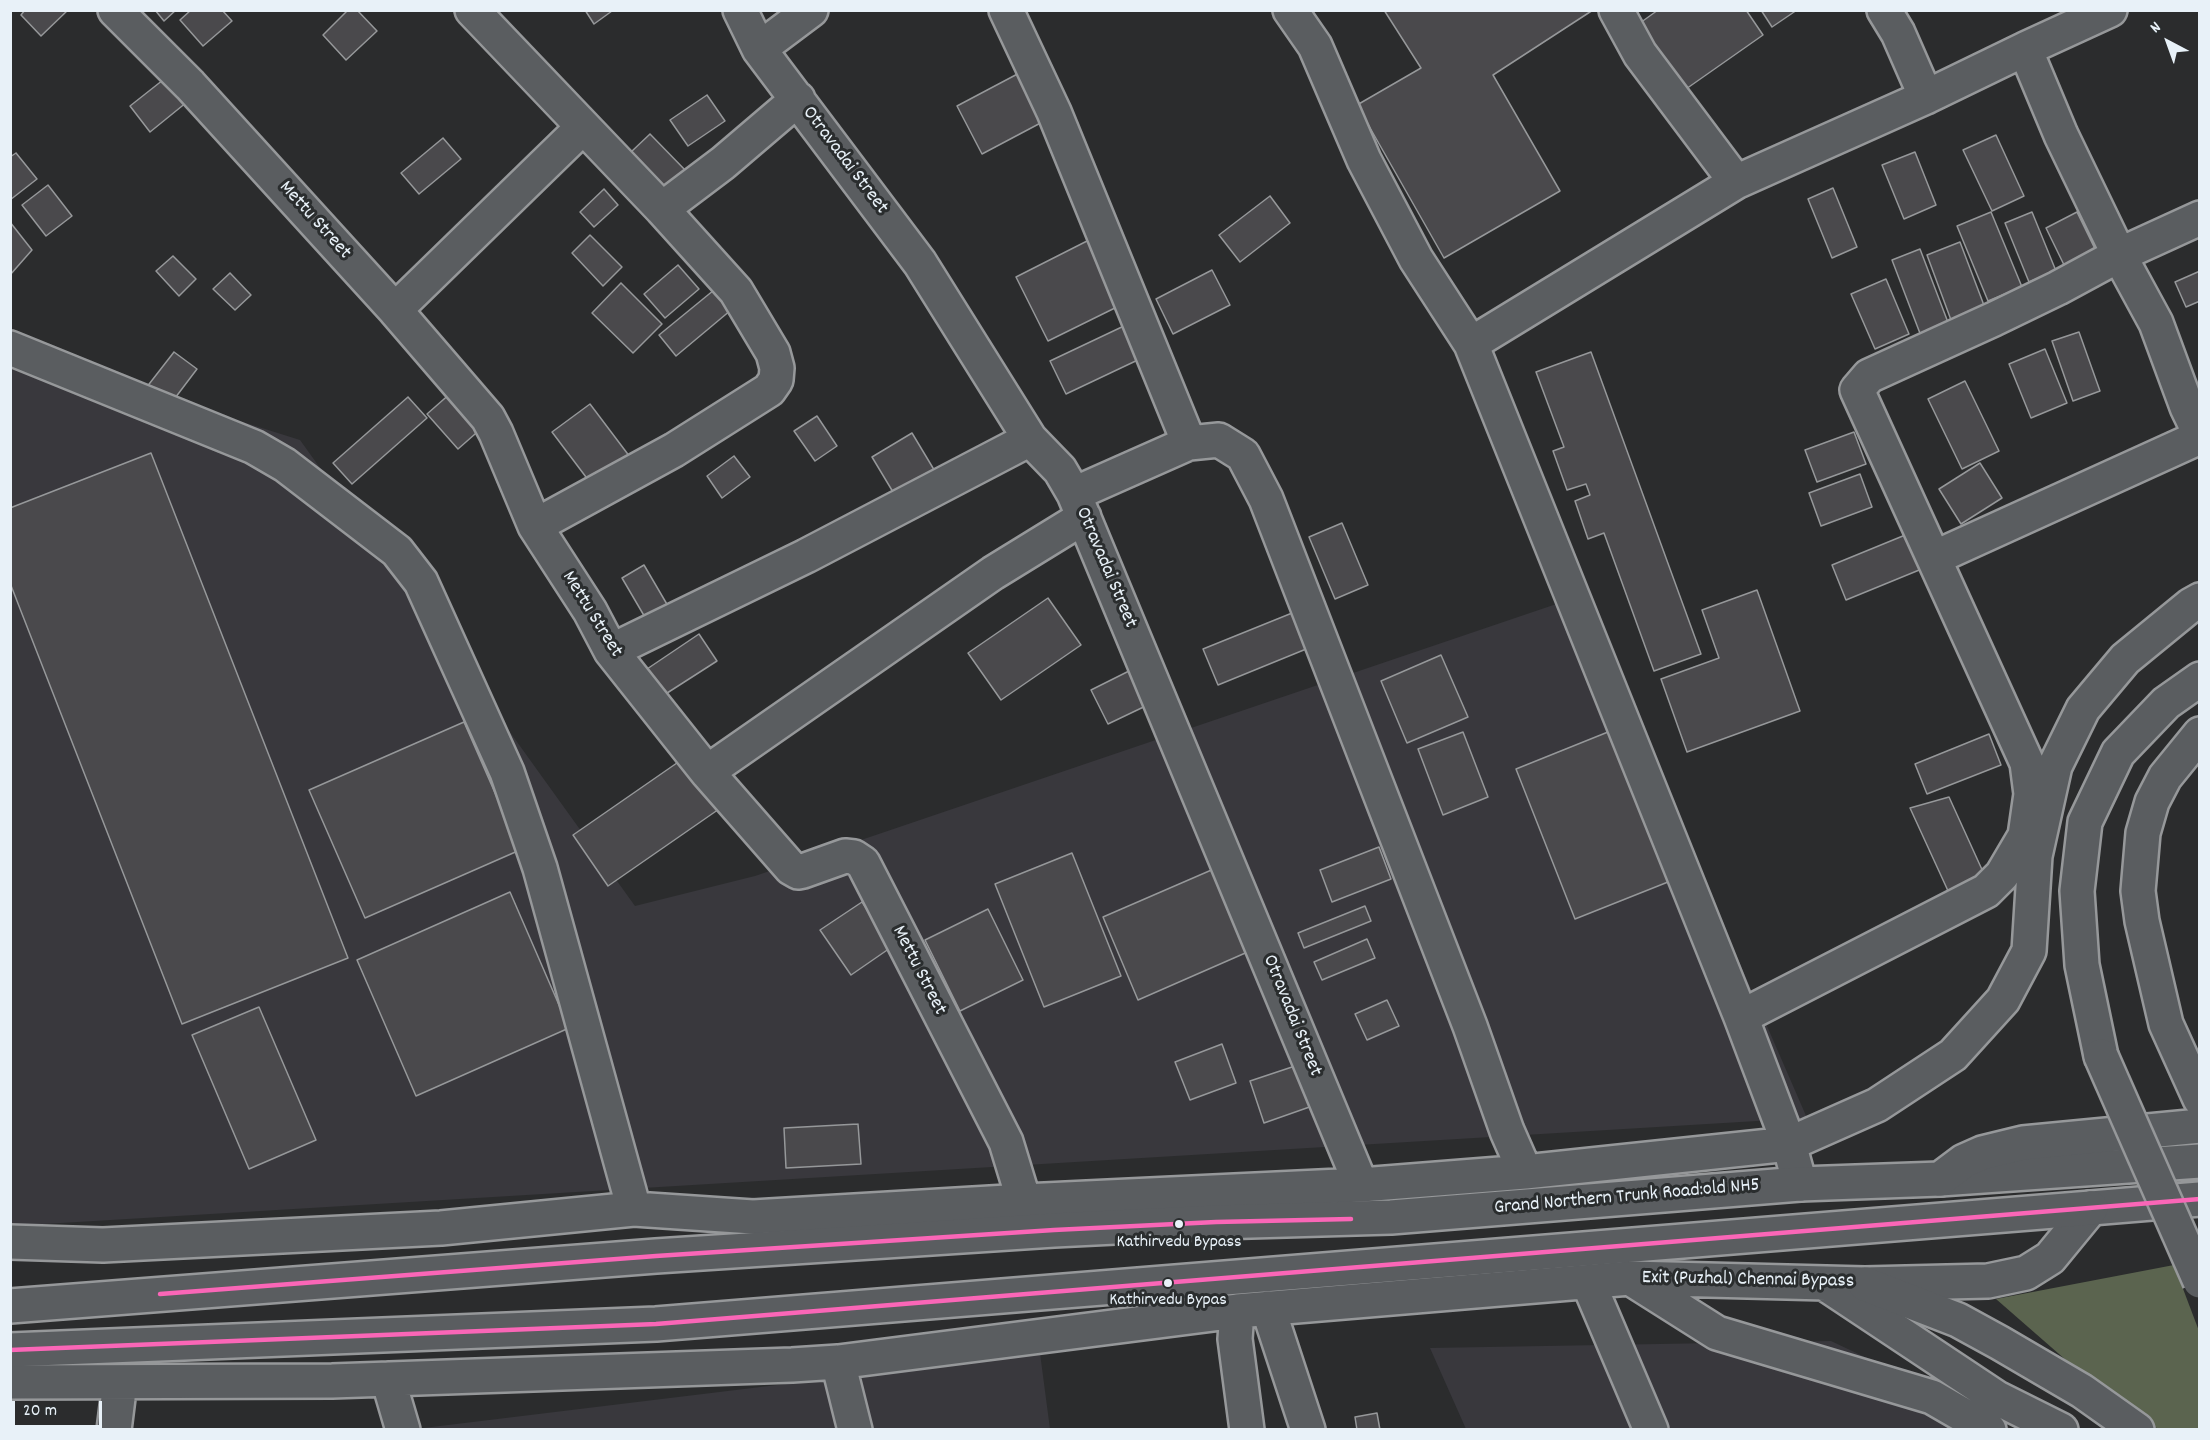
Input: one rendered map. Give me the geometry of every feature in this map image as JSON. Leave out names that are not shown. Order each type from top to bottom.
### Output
[{"type":"main road","name":"Mettu Street","points":[[115,10],[190,85],[395,310],[488,418],[535,526],[590,611],[611,651],[707,772],[794,870],[803,871],[845,856],[854,857],[862,862],[1006,1142],[1024,1201]]},
{"type":"main road","points":[[472,10],[736,291],[773,353],[777,368],[776,380],[769,390],[674,450],[535,526]]},
{"type":"main road","name":"Otravadai Street","points":[[740,10],[759,49],[920,263],[1030,439],[1060,470],[1079,505],[1361,1185]]},
{"type":"main road","points":[[759,49],[811,10]]},
{"type":"main road","points":[[1006,10],[1054,112],[1189,443]]},
{"type":"main road","points":[[1290,10],[1315,46],[1364,160],[1416,259],[1471,344],[1741,1017],[1789,1144],[1800,1184]]},
{"type":"main road","points":[[1616,10],[1640,54],[1736,182]]},
{"type":"main road","points":[[1884,10],[1898,33],[1926,98]]},
{"type":"main road","points":[[1471,344],[1736,182],[1926,98],[2110,10]]},
{"type":"main road","points":[[1934,558],[2199,435],[2156,323],[2119,255],[2061,135],[2025,49]]},
{"type":"main road","points":[[662,210],[723,163],[798,99]]},
{"type":"main road","points":[[395,310],[583,127]]},
{"type":"main road","points":[[1741,1017],[1986,891],[2002,875],[2025,836],[2031,794],[2027,763],[1857,390],[1869,376],[2058,288],[2119,255],[2199,218]]},
{"type":"main road","points":[[10,348],[254,447],[285,465],[397,551],[421,582],[507,772],[540,868],[634,1209]]},
{"type":"main road","points":[[611,651],[806,556],[1030,439]]},
{"type":"main road","points":[[707,772],[993,573],[1079,505],[1189,443],[1219,440],[1243,455],[1266,499],[1470,1026],[1507,1131],[1525,1172]]},
{"type":"main road","points":[[10,1242],[103,1245],[441,1228],[634,1209],[753,1217],[1361,1185],[1525,1172],[1789,1144],[1877,1105],[1953,1055],[2003,1000],[2029,951],[2035,856],[2055,766],[2083,709],[2125,659],[2199,600]]},
{"type":"main road","points":[[2199,679],[2166,704],[2118,753],[2085,822],[2077,891],[2081,955],[2101,1056],[2199,1281]]},
{"type":"main road","points":[[2199,734],[2165,777],[2152,802],[2143,833],[2138,891],[2142,921],[2166,1024],[2199,1099]]},
{"type":"main road","points":[[1940,1179],[1964,1161],[1992,1150],[2023,1143],[2199,1126]]},
{"type":"main road","name":"Grand Northern Trunk Road:old NH5","points":[[10,1306],[656,1256],[1054,1230],[1391,1217],[1800,1184],[1940,1179],[2199,1161]]},
{"type":"main road","points":[[10,1350],[657,1324],[2199,1199]]},
{"type":"main road","name":"Exit (Puzhal) Chennai Bypass","points":[[10,1382],[388,1379],[838,1362],[1252,1309],[1630,1278],[1865,1284],[1988,1281],[2026,1273],[2050,1258],[2091,1208]]},
{"type":"main road","points":[[1630,1278],[1717,1333],[1932,1397],[1989,1430]]},
{"type":"main road","points":[[1588,1282],[1651,1430]]},
{"type":"main road","points":[[1824,1283],[1997,1398],[2061,1430]]},
{"type":"main road","points":[[1865,1284],[1958,1320],[2082,1391],[2136,1430]]},
{"type":"main road","points":[[1247,1430],[1235,1339],[1252,1309]]},
{"type":"main road","points":[[1252,1309],[1308,1430]]},
{"type":"main road","points":[[838,1362],[855,1430]]},
{"type":"main road","points":[[388,1379],[403,1430]]},
{"type":"main road","points":[[114,1430],[120,1382]]},
{"type":"shaded area","points":[[11,349],[300,440],[635,906],[755,876],[1580,596],[1807,1118],[11,1226]]},
{"type":"shaded area","points":[[1831,1341],[1998,1420],[2011,1429],[1466,1429],[1430,1348]]},
{"type":"shaded area","points":[[1040,1353],[1050,1429],[407,1430]]},
{"type":"green space","points":[[2174,1265],[2199,1331],[2199,1429],[2158,1429],[2067,1361],[1996,1299]]},
{"type":"building","points":[[25,10],[68,10],[41,36],[21,15]]},
{"type":"building","points":[[155,10],[176,10],[164,21]]},
{"type":"building","points":[[191,10],[222,10],[232,21],[203,46],[180,20]]},
{"type":"building","points":[[348,10],[357,10],[377,31],[346,60],[323,35]]},
{"type":"building","points":[[585,10],[612,10],[612,11],[594,24]]},
{"type":"building","points":[[1384,10],[1593,10],[1493,75],[1560,191],[1444,258],[1357,105],[1421,68]]},
{"type":"building","points":[[1658,10],[1746,10],[1763,35],[1686,89],[1640,23]]},
{"type":"building","points":[[1761,10],[1797,10],[1772,27]]},
{"type":"building","points":[[1025,70],[1050,118],[982,154],[957,106]]},
{"type":"building","points":[[168,76],[187,102],[150,132],[130,106]]},
{"type":"building","points":[[707,95],[725,121],[688,146],[670,120]]},
{"type":"building","points":[[650,134],[687,172],[668,190],[631,152]]},
{"type":"building","points":[[1996,135],[2024,196],[1992,211],[1963,150]]},
{"type":"building","points":[[443,138],[461,159],[419,194],[401,173]]},
{"type":"building","points":[[1915,152],[1936,205],[1904,219],[1882,165]]},
{"type":"building","points":[[16,153],[37,179],[10,200],[10,157]]},
{"type":"building","points":[[48,185],[72,216],[46,236],[22,205]]},
{"type":"building","points":[[1833,188],[1857,247],[1832,258],[1808,199]]},
{"type":"building","points":[[604,189],[618,205],[594,227],[580,212]]},
{"type":"building","points":[[1270,196],[1290,223],[1240,262],[1219,235]]},
{"type":"building","points":[[1991,212],[2022,287],[1988,301],[1957,226]]},
{"type":"building","points":[[2032,212],[2056,271],[2029,282],[2005,223]]},
{"type":"building","points":[[2077,212],[2097,253],[2066,269],[2046,228]]},
{"type":"building","points":[[10,222],[32,250],[10,275]]},
{"type":"building","points":[[590,235],[622,267],[603,286],[572,253]]},
{"type":"building","points":[[1091,239],[1123,304],[1048,341],[1016,277]]},
{"type":"building","points":[[1960,242],[1985,308],[1951,320],[1927,255]]},
{"type":"building","points":[[1920,249],[1949,325],[1921,336],[1892,260]]},
{"type":"building","points":[[173,256],[196,279],[179,296],[156,271]]},
{"type":"building","points":[[678,265],[699,289],[665,318],[644,294]]},
{"type":"building","points":[[1212,270],[1230,305],[1173,334],[1156,299]]},
{"type":"building","points":[[2200,271],[2200,301],[2186,307],[2175,282]]},
{"type":"building","points":[[230,273],[251,295],[235,310],[213,289]]},
{"type":"building","points":[[1886,279],[1909,334],[1875,349],[1851,294]]},
{"type":"building","points":[[621,283],[662,324],[633,353],[592,313]]},
{"type":"building","points":[[714,290],[731,310],[676,356],[659,335]]},
{"type":"building","points":[[1126,325],[1142,358],[1066,394],[1050,361]]},
{"type":"building","points":[[2079,332],[2100,391],[2073,401],[2052,341]]},
{"type":"building","points":[[2045,349],[2067,403],[2031,418],[2009,364]]},
{"type":"building","points":[[174,352],[197,369],[169,406],[146,388]]},
{"type":"building","points":[[1591,352],[1701,654],[1654,671],[1604,533],[1588,539],[1575,501],[1590,495],[1586,484],[1567,490],[1553,451],[1564,447],[1536,372]]},
{"type":"building","points":[[1965,381],[1999,451],[1962,469],[1928,399]]},
{"type":"building","points":[[452,392],[483,427],[458,449],[427,414]]},
{"type":"building","points":[[408,397],[427,418],[352,484],[333,463]]},
{"type":"building","points":[[590,404],[630,457],[592,485],[552,432]]},
{"type":"building","points":[[817,416],[837,446],[815,461],[794,431]]},
{"type":"building","points":[[1854,432],[1866,464],[1817,482],[1805,450]]},
{"type":"building","points":[[912,433],[936,473],[896,497],[872,457]]},
{"type":"building","points":[[151,453],[348,958],[182,1024],[10,583],[10,508]]},
{"type":"building","points":[[734,456],[750,477],[722,498],[707,476]]},
{"type":"building","points":[[1980,463],[2002,498],[1961,524],[1939,489]]},
{"type":"building","points":[[1860,474],[1872,507],[1821,526],[1809,493]]},
{"type":"building","points":[[1342,523],[1368,585],[1335,599],[1309,537]]},
{"type":"building","points":[[1915,531],[1929,566],[1846,600],[1832,565]]},
{"type":"building","points":[[644,565],[668,606],[646,619],[622,578]]},
{"type":"building","points":[[1757,590],[1800,711],[1687,752],[1661,679],[1719,658],[1702,610]]},
{"type":"building","points":[[1048,598],[1081,645],[1001,700],[968,653]]},
{"type":"building","points":[[1302,609],[1316,645],[1218,685],[1203,649]]},
{"type":"building","points":[[699,634],[717,661],[664,695],[647,669]]},
{"type":"building","points":[[1441,655],[1468,717],[1407,743],[1381,681]]},
{"type":"building","points":[[1137,667],[1154,702],[1108,724],[1091,690]]},
{"type":"building","points":[[464,722],[520,850],[365,918],[309,790]]},
{"type":"building","points":[[1463,732],[1488,797],[1443,815],[1418,749]]},
{"type":"building","points":[[1608,732],[1668,882],[1575,919],[1516,769]]},
{"type":"building","points":[[1989,734],[2001,765],[1927,794],[1915,764]]},
{"type":"building","points":[[687,756],[722,807],[608,886],[573,835]]},
{"type":"building","points":[[1949,797],[1984,874],[1949,893],[1910,808]]},
{"type":"building","points":[[1379,847],[1391,879],[1332,902],[1320,870]]},
{"type":"building","points":[[1072,853],[1121,976],[1044,1007],[995,884]]},
{"type":"building","points":[[1223,865],[1259,947],[1138,1000],[1103,917]]},
{"type":"building","points":[[510,892],[569,1028],[416,1096],[357,960]]},
{"type":"building","points":[[862,902],[893,946],[851,975],[820,930]]},
{"type":"building","points":[[1365,906],[1371,921],[1304,948],[1298,933]]},
{"type":"building","points":[[988,909],[1023,980],[960,1011],[925,940]]},
{"type":"building","points":[[1367,939],[1375,958],[1322,980],[1314,962]]},
{"type":"building","points":[[1387,1000],[1399,1026],[1367,1040],[1355,1014]]},
{"type":"building","points":[[259,1007],[316,1140],[249,1169],[192,1035]]},
{"type":"building","points":[[1222,1044],[1236,1083],[1190,1100],[1175,1062]]},
{"type":"building","points":[[1304,1063],[1318,1104],[1264,1123],[1250,1081]]},
{"type":"building","points":[[858,1124],[861,1164],[786,1168],[784,1128]]},
{"type":"building","points":[[1377,1413],[1380,1430],[1357,1430],[1355,1417]]},
{"type":"transit line","points":[[10,1350],[656,1324],[2200,1199]]},
{"type":"transit line","points":[[160,1294],[656,1256],[1054,1230],[1216,1222],[1351,1219]]},
{"type":"place","name":"Kathirvedu Bypass","points":[[1179,1224]]},
{"type":"place","name":"Kathirvedu Bypas","points":[[1168,1283]]}]
